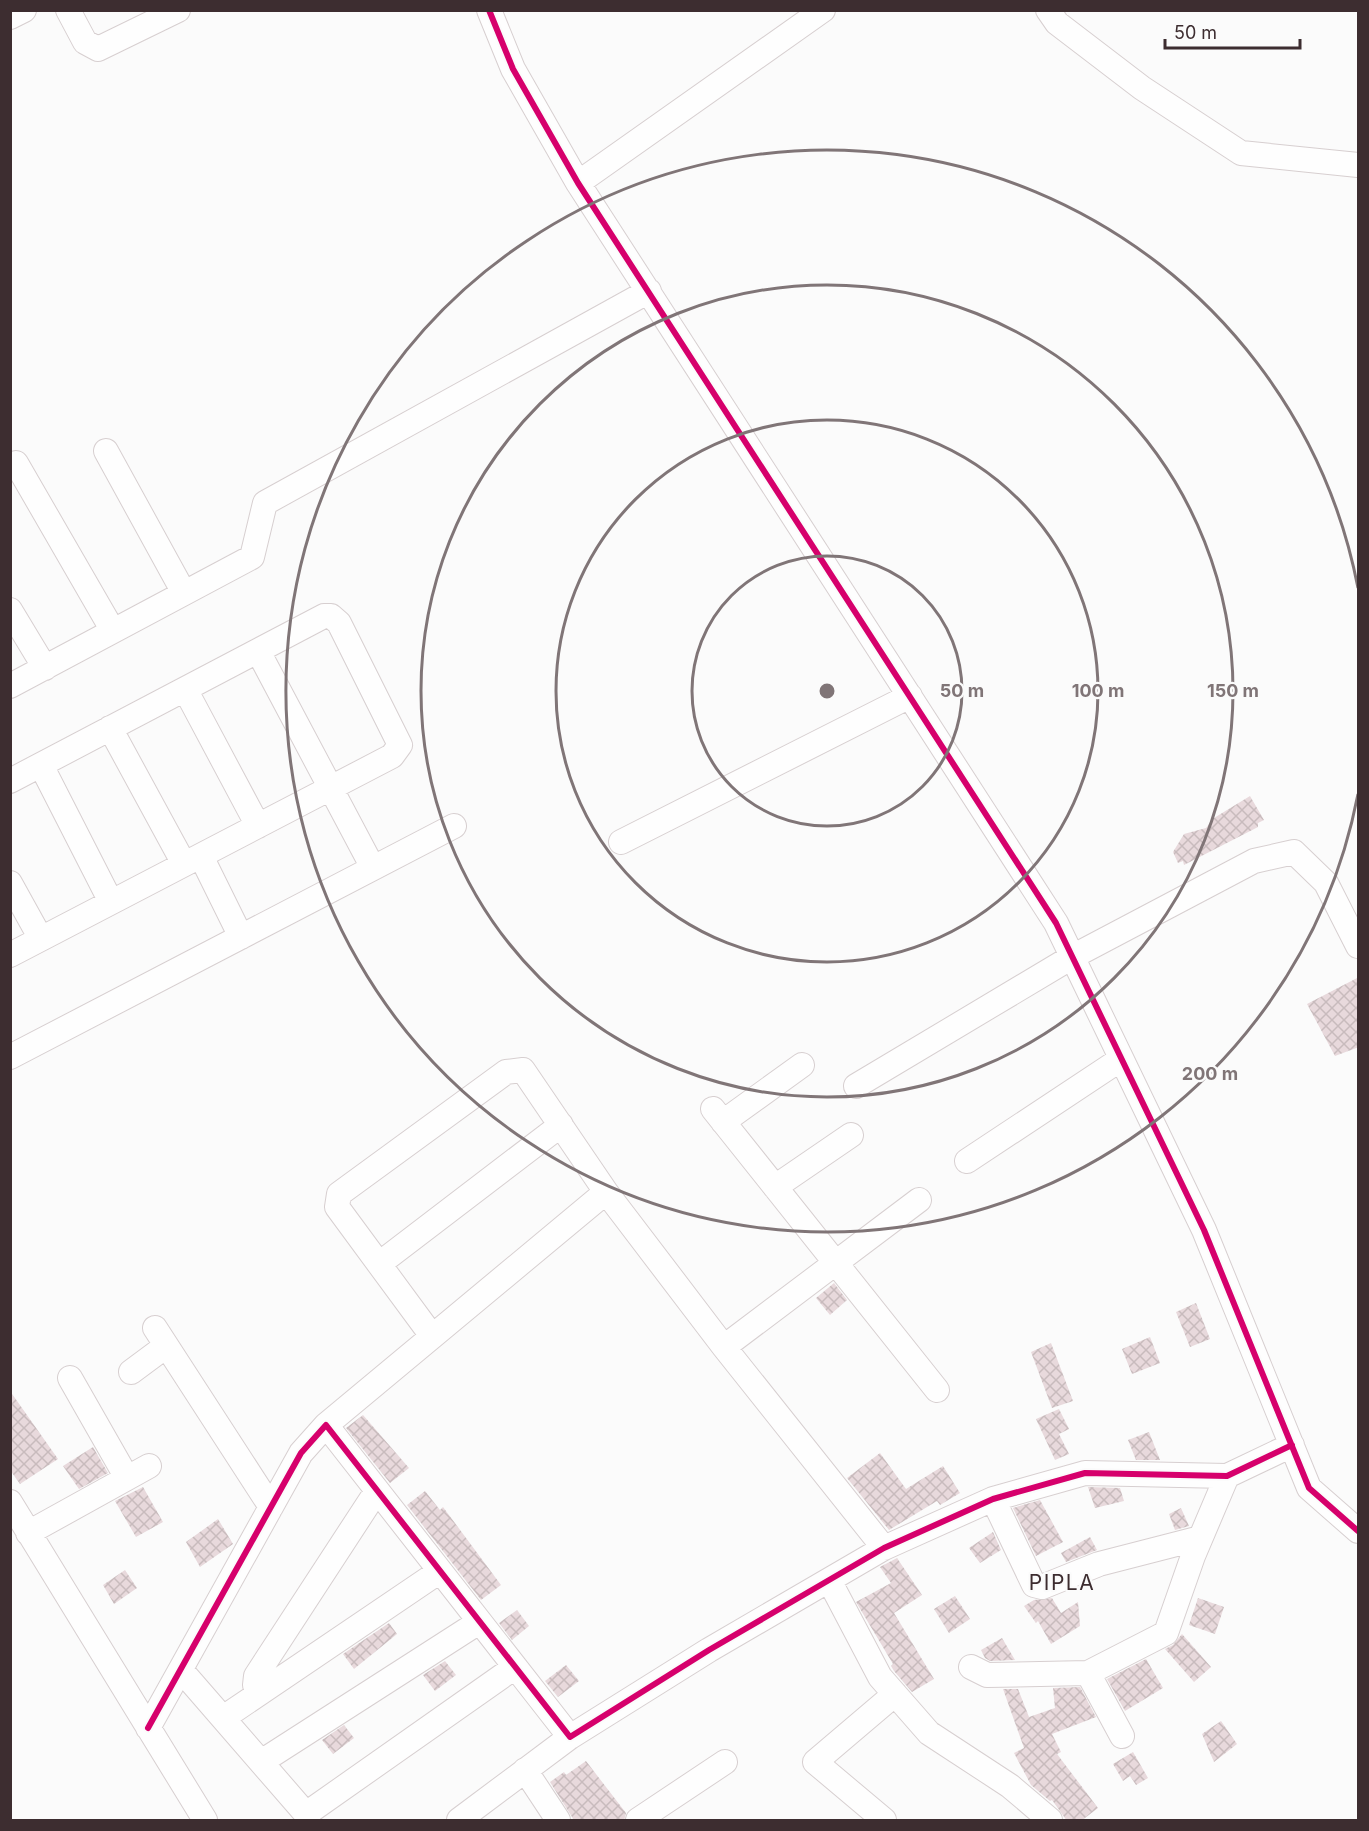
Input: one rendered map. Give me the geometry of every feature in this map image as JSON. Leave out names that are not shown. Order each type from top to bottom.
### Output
[{"type":"street","points":[[10,17],[24,10]]},
{"type":"street","points":[[68,10],[85,42],[98,49],[177,10]]},
{"type":"street","points":[[489,10],[513,69],[579,183],[1056,923],[1204,1230],[1309,1488],[1359,1531]]},
{"type":"street","points":[[579,183],[823,10]]},
{"type":"street","points":[[1048,10],[1057,23],[1142,88],[1241,153],[1359,165]]},
{"type":"street","points":[[10,686],[252,557],[265,503],[649,291]]},
{"type":"street","points":[[106,451],[184,593]]},
{"type":"street","points":[[16,463],[113,631]]},
{"type":"street","points":[[10,610],[45,668]]},
{"type":"street","points":[[10,781],[324,616],[331,616],[339,623],[400,745],[392,756],[10,955]]},
{"type":"street","points":[[258,651],[373,868]]},
{"type":"street","points":[[185,689],[258,826]]},
{"type":"street","points":[[621,842],[910,696]]},
{"type":"street","points":[[110,728],[240,937]]},
{"type":"street","points":[[41,765],[111,902]]},
{"type":"street","points":[[10,1057],[454,826]]},
{"type":"street","points":[[856,1086],[1072,957],[1254,861],[1294,852],[1326,883],[1359,946]]},
{"type":"street","points":[[10,883],[40,939]]},
{"type":"street","points":[[967,1161],[1121,1059]]},
{"type":"street","points":[[802,1065],[718,1115],[937,1390]]},
{"type":"street","points":[[432,1336],[337,1207],[339,1194],[506,1072],[523,1070],[606,1192],[724,1347],[884,1548]]},
{"type":"street","points":[[379,1264],[561,1125]]},
{"type":"street","points":[[775,1187],[851,1135]]},
{"type":"street","points":[[148,1728],[301,1453],[326,1425],[606,1192]]},
{"type":"street","points":[[724,1347],[919,1200]]},
{"type":"street","points":[[130,1372],[160,1337],[271,1508]]},
{"type":"street","points":[[70,1378],[127,1478]]},
{"type":"street","points":[[326,1425],[376,1492],[570,1737]]},
{"type":"street","points":[[459,1821],[570,1737],[884,1548],[993,1499],[1084,1473],[1227,1476],[1292,1445]]},
{"type":"street","points":[[28,1533],[149,1466]]},
{"type":"street","points":[[971,1667],[987,1675],[1088,1673],[1166,1633],[1200,1538],[1227,1476]]},
{"type":"street","points":[[259,1693],[255,1681],[266,1658],[376,1492]]},
{"type":"street","points":[[993,1499],[1034,1585],[1042,1587],[1099,1564],[1200,1538]]},
{"type":"street","points":[[10,1502],[205,1821]]},
{"type":"street","points":[[223,1718],[440,1571]]},
{"type":"street","points":[[829,1580],[880,1677],[928,1734],[1010,1786],[1050,1821]]},
{"type":"street","points":[[261,1761],[479,1622]]},
{"type":"street","points":[[181,1670],[261,1761],[301,1817],[515,1667]]},
{"type":"street","points":[[1088,1673],[1122,1736]]},
{"type":"street","points":[[884,1821],[815,1762],[895,1694]]},
{"type":"street","points":[[638,1821],[725,1762]]},
{"type":"street","points":[[525,1770],[558,1821]]},
{"type":"building","points":[[1250,796],[1264,820],[1258,823],[1258,827],[1184,865],[1183,861],[1178,863],[1173,852],[1184,834],[1206,828],[1214,818]]},
{"type":"building","points":[[1359,977],[1359,1047],[1335,1056],[1307,1004]]},
{"type":"building","points":[[834,1283],[847,1300],[830,1315],[816,1298]]},
{"type":"building","points":[[1196,1303],[1210,1339],[1190,1347],[1176,1312]]},
{"type":"building","points":[[1150,1337],[1160,1363],[1132,1374],[1122,1349]]},
{"type":"building","points":[[1051,1343],[1073,1401],[1052,1408],[1031,1352]]},
{"type":"building","points":[[10,1391],[58,1459],[20,1484],[10,1470]]},
{"type":"building","points":[[1059,1409],[1069,1429],[1059,1434],[1069,1454],[1055,1460],[1036,1419]]},
{"type":"building","points":[[363,1415],[409,1468],[390,1483],[346,1428]]},
{"type":"building","points":[[1149,1432],[1160,1460],[1136,1460],[1128,1440]]},
{"type":"building","points":[[93,1447],[108,1473],[79,1489],[63,1466]]},
{"type":"building","points":[[880,1453],[906,1489],[943,1466],[960,1493],[940,1505],[937,1501],[889,1530],[847,1478]]},
{"type":"building","points":[[143,1487],[163,1522],[136,1537],[115,1501]]},
{"type":"building","points":[[1088,1487],[1120,1488],[1124,1501],[1095,1508]]},
{"type":"building","points":[[425,1491],[440,1510],[443,1507],[501,1585],[481,1600],[407,1505]]},
{"type":"building","points":[[1040,1500],[1063,1542],[1036,1556],[1013,1508]]},
{"type":"building","points":[[1181,1508],[1189,1526],[1175,1530],[1169,1514]]},
{"type":"building","points":[[218,1519],[233,1544],[200,1567],[186,1542]]},
{"type":"building","points":[[993,1532],[1001,1550],[980,1563],[969,1548]]},
{"type":"building","points":[[1090,1537],[1097,1550],[1066,1562],[1061,1553]]},
{"type":"building","points":[[897,1558],[922,1595],[894,1613],[934,1679],[912,1692],[894,1671],[891,1666],[893,1664],[856,1602],[891,1583],[880,1567]]},
{"type":"building","points":[[125,1570],[137,1588],[114,1604],[103,1585]]},
{"type":"building","points":[[955,1596],[970,1619],[949,1633],[934,1609]]},
{"type":"building","points":[[1052,1598],[1061,1613],[1078,1602],[1080,1626],[1051,1644],[1038,1621],[1036,1623],[1024,1606],[1034,1600]]},
{"type":"building","points":[[1198,1598],[1224,1607],[1215,1634],[1189,1625]]},
{"type":"building","points":[[517,1610],[529,1626],[512,1640],[499,1623]]},
{"type":"building","points":[[389,1623],[397,1634],[354,1669],[343,1654]]},
{"type":"building","points":[[1182,1634],[1211,1667],[1194,1682],[1165,1649],[1173,1645]]},
{"type":"building","points":[[1002,1638],[1015,1660],[990,1661],[985,1658],[981,1650]]},
{"type":"building","points":[[1146,1659],[1163,1688],[1125,1711],[1107,1679]]},
{"type":"building","points":[[445,1661],[456,1675],[435,1691],[423,1675]]},
{"type":"building","points":[[566,1665],[579,1681],[558,1697],[545,1681]]},
{"type":"building","points":[[1080,1687],[1096,1717],[1052,1734],[1061,1752],[1057,1754],[1098,1808],[1081,1821],[1067,1821],[1052,1800],[1050,1801],[1031,1785],[1014,1753],[1024,1748],[1003,1689],[1018,1689],[1029,1717],[1055,1708],[1053,1688]]},
{"type":"building","points":[[1221,1721],[1237,1744],[1214,1762],[1202,1734]]},
{"type":"building","points":[[344,1725],[354,1738],[333,1754],[322,1740]]},
{"type":"building","points":[[1133,1752],[1148,1778],[1136,1785],[1130,1776],[1123,1781],[1113,1764]]},
{"type":"building","points":[[586,1761],[626,1813],[624,1821],[574,1821],[550,1782],[564,1772],[566,1775]]},
{"type":"cycle path","points":[[489,10],[513,69],[578,183],[1056,923],[1204,1230],[1309,1488],[1358,1531]]},
{"type":"cycle path","points":[[148,1728],[301,1453],[326,1425],[570,1737],[709,1650],[884,1548],[993,1499],[1085,1473],[1227,1476],[1292,1445]]},
{"type":"district","name":"PIPLA","points":[[1062,1582]]}]
